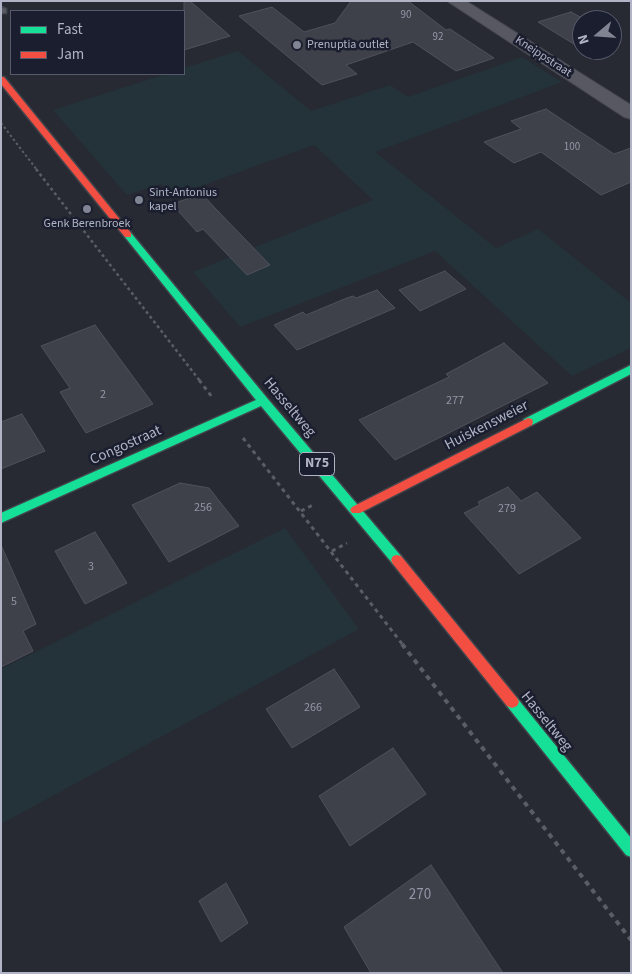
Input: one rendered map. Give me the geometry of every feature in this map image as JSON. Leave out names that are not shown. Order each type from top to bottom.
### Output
[{"type":"main road","name":"Hasseltweg","points":[[1,79],[263,401],[356,510],[631,850]]},
{"type":"main road","name":"Huiskensweier","points":[[356,510],[631,369]]},
{"type":"main road","name":"Congostraat","points":[[1,518],[263,401]]},
{"type":"street","name":"Kneippstraat","points":[[455,1],[631,113]]},
{"type":"path","points":[[1,123],[214,400]]},
{"type":"path","points":[[240,433],[631,940]]},
{"type":"shaded area","points":[[238,51],[311,111],[390,85],[408,97],[522,57],[562,82],[375,152],[496,248],[538,229],[631,303],[631,348],[572,376],[435,251],[240,327],[193,272],[373,200],[314,145],[173,196],[161,184],[127,195],[53,110],[163,75],[185,75],[185,68]]},
{"type":"shaded area","points":[[285,528],[359,629],[1,824],[1,669]]},
{"type":"building","points":[[184,1],[190,1],[230,36],[185,50]]},
{"type":"building","points":[[351,1],[408,1],[446,30],[450,29],[494,58],[456,71],[413,42],[346,65],[357,74],[322,85],[239,16],[272,7],[304,32],[335,23]]},
{"type":"building","points":[[572,13],[572,43],[538,22]]},
{"type":"building","points":[[546,109],[614,154],[631,148],[631,182],[601,195],[541,152],[514,163],[484,142],[521,129],[511,121]]},
{"type":"building","points":[[202,194],[270,265],[247,275],[203,229],[197,232],[172,204]]},
{"type":"building","points":[[445,271],[466,289],[420,311],[399,290]]},
{"type":"building","points":[[377,290],[395,308],[297,350],[274,325],[303,312],[306,315],[347,298],[353,296],[356,298]]},
{"type":"building","points":[[95,325],[153,404],[86,433],[60,392],[70,388],[41,346]]},
{"type":"building","points":[[504,343],[548,383],[395,460],[359,420],[449,377],[446,374]]},
{"type":"building","points":[[22,414],[45,451],[1,469],[1,422]]},
{"type":"building","points":[[180,483],[209,488],[239,526],[169,562],[132,505]]},
{"type":"building","points":[[508,487],[521,501],[537,492],[581,538],[519,574],[464,513],[480,505],[478,502]]},
{"type":"building","points":[[95,532],[127,583],[85,604],[55,551]]},
{"type":"building","points":[[1,545],[36,624],[23,631],[33,651],[1,667]]},
{"type":"building","points":[[334,669],[360,707],[292,748],[266,709]]},
{"type":"building","points":[[393,748],[426,794],[350,846],[319,796]]},
{"type":"building","points":[[431,865],[503,973],[371,973],[344,927]]},
{"type":"building","points":[[226,883],[248,923],[221,942],[199,901]]},
{"type":"traffic: fast","points":[[128,235],[263,401],[397,560]]},
{"type":"traffic: fast","points":[[528,422],[631,369]]},
{"type":"traffic: fast","points":[[1,518],[263,401]]},
{"type":"traffic: fast","points":[[512,702],[631,850]]},
{"type":"traffic: jam","points":[[1,79],[128,235]]},
{"type":"traffic: jam","points":[[356,510],[528,422]]},
{"type":"traffic: jam","points":[[397,560],[512,702]]},
{"type":"place","name":"Prenuptia outlet","points":[[297,45]]},
{"type":"place","name":"Sint-Antonius kapel","points":[[139,200]]},
{"type":"place","name":"Genk Berenbroek","points":[[87,209]]}]
